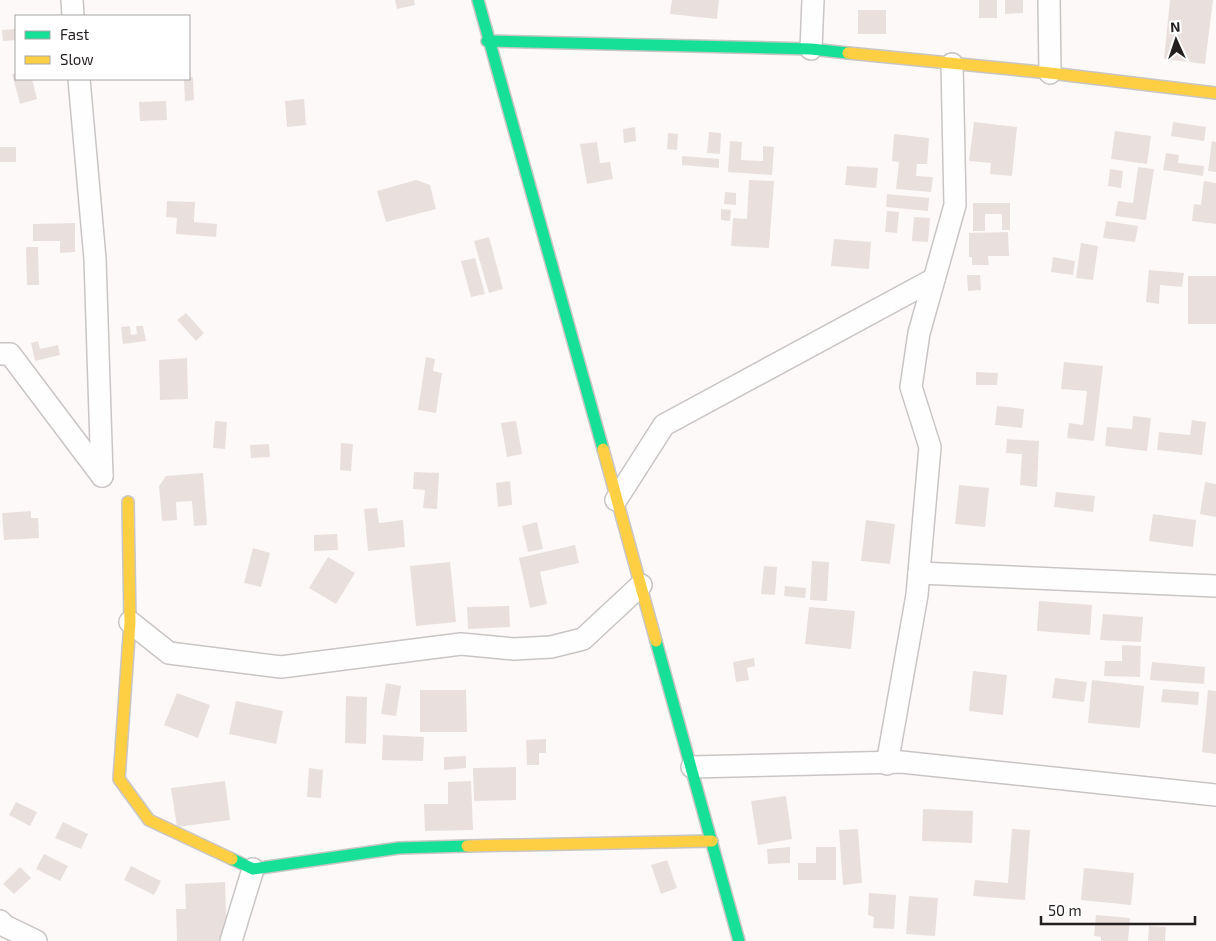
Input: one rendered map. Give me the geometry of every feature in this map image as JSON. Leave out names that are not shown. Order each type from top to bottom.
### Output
[{"type":"street","points":[[72,0],[73,15]]},
{"type":"street","points":[[478,0],[487,41],[692,767],[739,941]]},
{"type":"street","points":[[811,49],[812,0]]},
{"type":"street","points":[[1049,0],[1050,73]]},
{"type":"street","points":[[487,41],[811,49],[1050,73],[1216,93]]},
{"type":"street","points":[[887,764],[919,573],[930,447],[911,387],[919,333],[955,205],[952,64]]},
{"type":"street","points":[[0,354],[10,354],[102,476],[95,259],[79,80]]},
{"type":"street","points":[[616,500],[664,425],[934,279]]},
{"type":"street","points":[[128,502],[130,622],[120,779],[149,820],[253,869],[399,848],[712,841]]},
{"type":"street","points":[[919,573],[1216,586]]},
{"type":"street","points":[[130,622],[169,653],[281,667],[461,644],[514,649],[551,647],[584,639],[641,585]]},
{"type":"street","points":[[692,767],[913,764],[1216,795]]},
{"type":"street","points":[[231,941],[253,869]]},
{"type":"street","points":[[0,921],[5,926],[36,941]]},
{"type":"building","points":[[395,0],[414,0],[415,5],[397,9]]},
{"type":"building","points":[[672,0],[719,0],[717,19],[670,14]]},
{"type":"building","points":[[979,0],[997,0],[997,18],[979,18]]},
{"type":"building","points":[[1005,0],[1023,0],[1023,13],[1005,14]]},
{"type":"building","points":[[1170,0],[1213,0],[1205,64],[1164,59]]},
{"type":"building","points":[[858,10],[886,10],[886,34],[858,34]]},
{"type":"building","points":[[15,29],[15,40],[3,41],[2,30]]},
{"type":"building","points":[[15,73],[15,80],[32,80],[37,99],[20,104],[12,74]]},
{"type":"building","points":[[190,77],[193,77],[194,100],[185,101],[184,80],[190,80]]},
{"type":"building","points":[[304,99],[306,125],[287,127],[285,101]]},
{"type":"building","points":[[166,101],[167,120],[140,121],[139,102]]},
{"type":"building","points":[[974,122],[1017,127],[1012,176],[990,174],[991,163],[969,161]]},
{"type":"building","points":[[1173,122],[1206,127],[1204,141],[1171,136]]},
{"type":"building","points":[[635,127],[636,141],[624,143],[623,129]]},
{"type":"building","points":[[1115,131],[1151,136],[1147,164],[1111,159]]},
{"type":"building","points":[[709,132],[721,133],[720,154],[707,153]]},
{"type":"building","points":[[668,133],[678,134],[677,150],[667,149]]},
{"type":"building","points":[[894,134],[929,138],[927,164],[917,164],[916,176],[933,177],[931,192],[896,189],[899,162],[892,161]]},
{"type":"building","points":[[730,141],[742,142],[741,160],[763,161],[763,146],[774,147],[772,175],[728,172]]},
{"type":"building","points":[[1212,141],[1216,142],[1216,172],[1208,171]]},
{"type":"building","points":[[597,142],[600,163],[610,162],[613,179],[587,184],[580,144]]},
{"type":"building","points":[[0,147],[16,147],[16,162],[0,162]]},
{"type":"building","points":[[1166,153],[1179,155],[1178,163],[1204,166],[1203,176],[1163,170]]},
{"type":"building","points":[[682,156],[719,159],[719,168],[682,165]]},
{"type":"building","points":[[847,166],[878,168],[876,188],[845,185]]},
{"type":"building","points":[[1138,167],[1154,169],[1146,220],[1115,216],[1118,201],[1133,203]]},
{"type":"building","points":[[1110,169],[1123,171],[1121,188],[1108,186]]},
{"type":"building","points":[[416,180],[430,185],[436,209],[386,222],[377,191]]},
{"type":"building","points":[[749,180],[774,181],[769,248],[731,246],[733,218],[747,219]]},
{"type":"building","points":[[1204,181],[1216,183],[1216,224],[1192,221],[1194,204],[1201,205]]},
{"type":"building","points":[[725,192],[736,193],[736,205],[724,204]]},
{"type":"building","points":[[887,194],[929,198],[928,211],[886,207]]},
{"type":"building","points":[[167,201],[195,202],[194,222],[217,224],[216,237],[176,234],[177,218],[166,217]]},
{"type":"building","points":[[973,203],[1010,203],[1010,230],[1002,230],[1002,214],[985,214],[985,231],[973,231]]},
{"type":"building","points":[[721,209],[731,210],[730,221],[721,220]]},
{"type":"building","points":[[887,211],[899,212],[897,233],[885,232]]},
{"type":"building","points":[[914,217],[930,218],[928,242],[912,241]]},
{"type":"building","points":[[1106,221],[1138,226],[1135,242],[1103,238]]},
{"type":"building","points":[[75,223],[75,252],[60,253],[60,241],[33,241],[33,224]]},
{"type":"building","points":[[1008,232],[1009,256],[988,256],[989,265],[972,265],[972,257],[969,257],[969,233]]},
{"type":"building","points":[[489,237],[503,289],[489,293],[474,241]]},
{"type":"building","points":[[834,239],[871,242],[869,269],[831,266]]},
{"type":"building","points":[[1081,243],[1098,246],[1093,280],[1076,278]]},
{"type":"building","points":[[26,247],[38,247],[39,285],[27,285]]},
{"type":"building","points":[[1053,257],[1075,261],[1073,275],[1051,272]]},
{"type":"building","points":[[475,258],[485,294],[471,297],[461,261]]},
{"type":"building","points":[[1149,270],[1184,273],[1182,287],[1160,285],[1159,304],[1146,302]]},
{"type":"building","points":[[967,275],[980,275],[981,290],[968,291]]},
{"type":"building","points":[[1188,276],[1216,276],[1216,324],[1188,324]]},
{"type":"building","points":[[186,313],[204,333],[196,341],[177,320]]},
{"type":"building","points":[[130,326],[131,335],[137,334],[136,326],[143,326],[146,341],[123,344],[121,327]]},
{"type":"building","points":[[38,341],[40,349],[58,345],[60,355],[35,361],[31,343]]},
{"type":"building","points":[[426,357],[435,359],[433,371],[442,373],[436,413],[418,410]]},
{"type":"building","points":[[187,358],[188,399],[160,400],[159,360]]},
{"type":"building","points":[[1064,362],[1103,366],[1094,441],[1067,438],[1069,423],[1083,425],[1087,391],[1061,389]]},
{"type":"building","points":[[976,372],[998,373],[997,385],[976,385]]},
{"type":"building","points":[[997,406],[1024,409],[1022,428],[995,425]]},
{"type":"building","points":[[1133,416],[1151,418],[1147,451],[1105,446],[1107,427],[1132,429]]},
{"type":"building","points":[[1192,420],[1206,422],[1202,455],[1157,450],[1159,432],[1190,435]]},
{"type":"building","points":[[215,421],[227,422],[225,449],[213,448]]},
{"type":"building","points":[[516,421],[522,454],[507,457],[501,423]]},
{"type":"building","points":[[1007,439],[1039,441],[1037,487],[1020,485],[1022,454],[1006,453]]},
{"type":"building","points":[[341,443],[353,444],[351,471],[340,470]]},
{"type":"building","points":[[269,444],[270,457],[251,458],[250,445]]},
{"type":"building","points":[[414,472],[439,473],[437,509],[423,508],[425,490],[413,489]]},
{"type":"building","points":[[203,473],[207,525],[194,526],[192,501],[176,502],[177,520],[162,521],[159,486],[166,476]]},
{"type":"building","points":[[510,481],[512,505],[498,507],[496,483]]},
{"type":"building","points":[[1205,482],[1216,484],[1216,517],[1200,514]]},
{"type":"building","points":[[959,485],[989,488],[985,527],[955,524]]},
{"type":"building","points":[[1056,492],[1095,496],[1093,512],[1054,507]]},
{"type":"building","points":[[377,508],[379,523],[403,520],[405,547],[368,551],[364,509]]},
{"type":"building","points":[[31,511],[31,518],[38,518],[39,538],[4,540],[2,513]]},
{"type":"building","points":[[1153,514],[1196,520],[1193,547],[1149,541]]},
{"type":"building","points":[[866,520],[895,524],[890,564],[861,561]]},
{"type":"building","points":[[537,522],[543,549],[528,552],[522,526]]},
{"type":"building","points":[[337,534],[338,550],[314,551],[314,535]]},
{"type":"building","points":[[575,545],[579,563],[540,572],[547,604],[530,608],[519,558]]},
{"type":"building","points":[[253,548],[270,553],[261,587],[244,583]]},
{"type":"building","points":[[328,557],[355,573],[336,604],[309,588]]},
{"type":"building","points":[[812,561],[829,562],[827,601],[810,600]]},
{"type":"building","points":[[450,562],[456,622],[416,626],[410,566]]},
{"type":"building","points":[[764,566],[777,567],[775,595],[761,594]]},
{"type":"building","points":[[785,586],[806,588],[805,598],[784,596]]},
{"type":"building","points":[[1039,601],[1092,605],[1090,635],[1037,631]]},
{"type":"building","points":[[509,606],[510,627],[468,629],[467,607]]},
{"type":"building","points":[[809,607],[855,611],[851,649],[805,644]]},
{"type":"building","points":[[1103,614],[1143,617],[1141,642],[1100,640]]},
{"type":"building","points":[[1122,645],[1141,646],[1140,677],[1104,676],[1105,661],[1122,661]]},
{"type":"building","points":[[754,658],[755,666],[747,668],[749,680],[736,682],[733,662]]},
{"type":"building","points":[[1152,662],[1205,667],[1204,684],[1150,680]]},
{"type":"building","points":[[973,671],[1007,675],[1003,715],[969,711]]},
{"type":"building","points":[[1055,678],[1087,682],[1084,702],[1052,698]]},
{"type":"building","points":[[1092,680],[1144,686],[1140,728],[1088,723]]},
{"type":"building","points":[[386,683],[401,686],[396,716],[381,714]]},
{"type":"building","points":[[1163,689],[1199,692],[1198,705],[1161,702]]},
{"type":"building","points":[[420,690],[466,690],[467,732],[420,732]]},
{"type":"building","points":[[1208,690],[1216,691],[1216,754],[1202,752]]},
{"type":"building","points":[[177,693],[210,705],[198,738],[164,725]]},
{"type":"building","points":[[346,696],[367,697],[366,744],[345,743]]},
{"type":"building","points":[[236,701],[283,711],[276,744],[229,734]]},
{"type":"building","points":[[383,735],[424,737],[423,761],[382,760]]},
{"type":"building","points":[[546,739],[546,753],[539,753],[539,765],[527,765],[526,740]]},
{"type":"building","points":[[466,756],[466,768],[444,770],[444,757]]},
{"type":"building","points":[[516,767],[516,800],[474,801],[473,768]]},
{"type":"building","points":[[309,768],[323,770],[321,798],[307,797]]},
{"type":"building","points":[[225,781],[230,820],[177,827],[171,788]]},
{"type":"building","points":[[471,781],[473,830],[425,831],[424,804],[448,804],[448,782]]},
{"type":"building","points":[[786,796],[792,839],[758,845],[751,801]]},
{"type":"building","points":[[16,802],[37,812],[30,826],[9,815]]},
{"type":"building","points":[[923,809],[973,811],[972,843],[922,841]]},
{"type":"building","points":[[63,822],[88,834],[81,849],[55,838]]},
{"type":"building","points":[[858,829],[862,883],[843,885],[839,830]]},
{"type":"building","points":[[1012,829],[1030,830],[1025,900],[973,896],[975,880],[1008,883]]},
{"type":"building","points":[[790,847],[790,863],[768,864],[767,849]]},
{"type":"building","points":[[816,847],[836,847],[836,880],[798,880],[798,863],[816,863]]},
{"type":"building","points":[[44,854],[68,866],[60,881],[36,869]]},
{"type":"building","points":[[667,860],[677,888],[661,894],[651,865]]},
{"type":"building","points":[[131,866],[161,881],[154,895],[124,880]]},
{"type":"building","points":[[20,867],[31,878],[14,894],[3,884]]},
{"type":"building","points":[[1084,868],[1134,873],[1131,905],[1081,900]]},
{"type":"building","points":[[225,882],[227,941],[177,941],[176,909],[186,909],[185,884]]},
{"type":"building","points":[[869,893],[896,895],[894,929],[873,928],[874,917],[868,915]]},
{"type":"building","points":[[909,896],[938,898],[935,936],[906,934]]},
{"type":"building","points":[[1096,915],[1130,918],[1128,941],[1101,941],[1101,937],[1094,936]]},
{"type":"building","points":[[1149,926],[1166,927],[1165,941],[1148,941]]},
{"type":"traffic: fast","points":[[478,0],[603,449]]},
{"type":"traffic: fast","points":[[487,41],[811,49],[848,53]]},
{"type":"traffic: fast","points":[[656,641],[739,941]]},
{"type":"traffic: fast","points":[[232,859],[253,869],[399,848],[467,846]]},
{"type":"traffic: slow","points":[[848,53],[1050,73],[1216,93]]},
{"type":"traffic: slow","points":[[603,449],[656,641]]},
{"type":"traffic: slow","points":[[128,502],[130,622],[119,779],[149,820],[232,859]]},
{"type":"traffic: slow","points":[[467,846],[712,841]]}]
